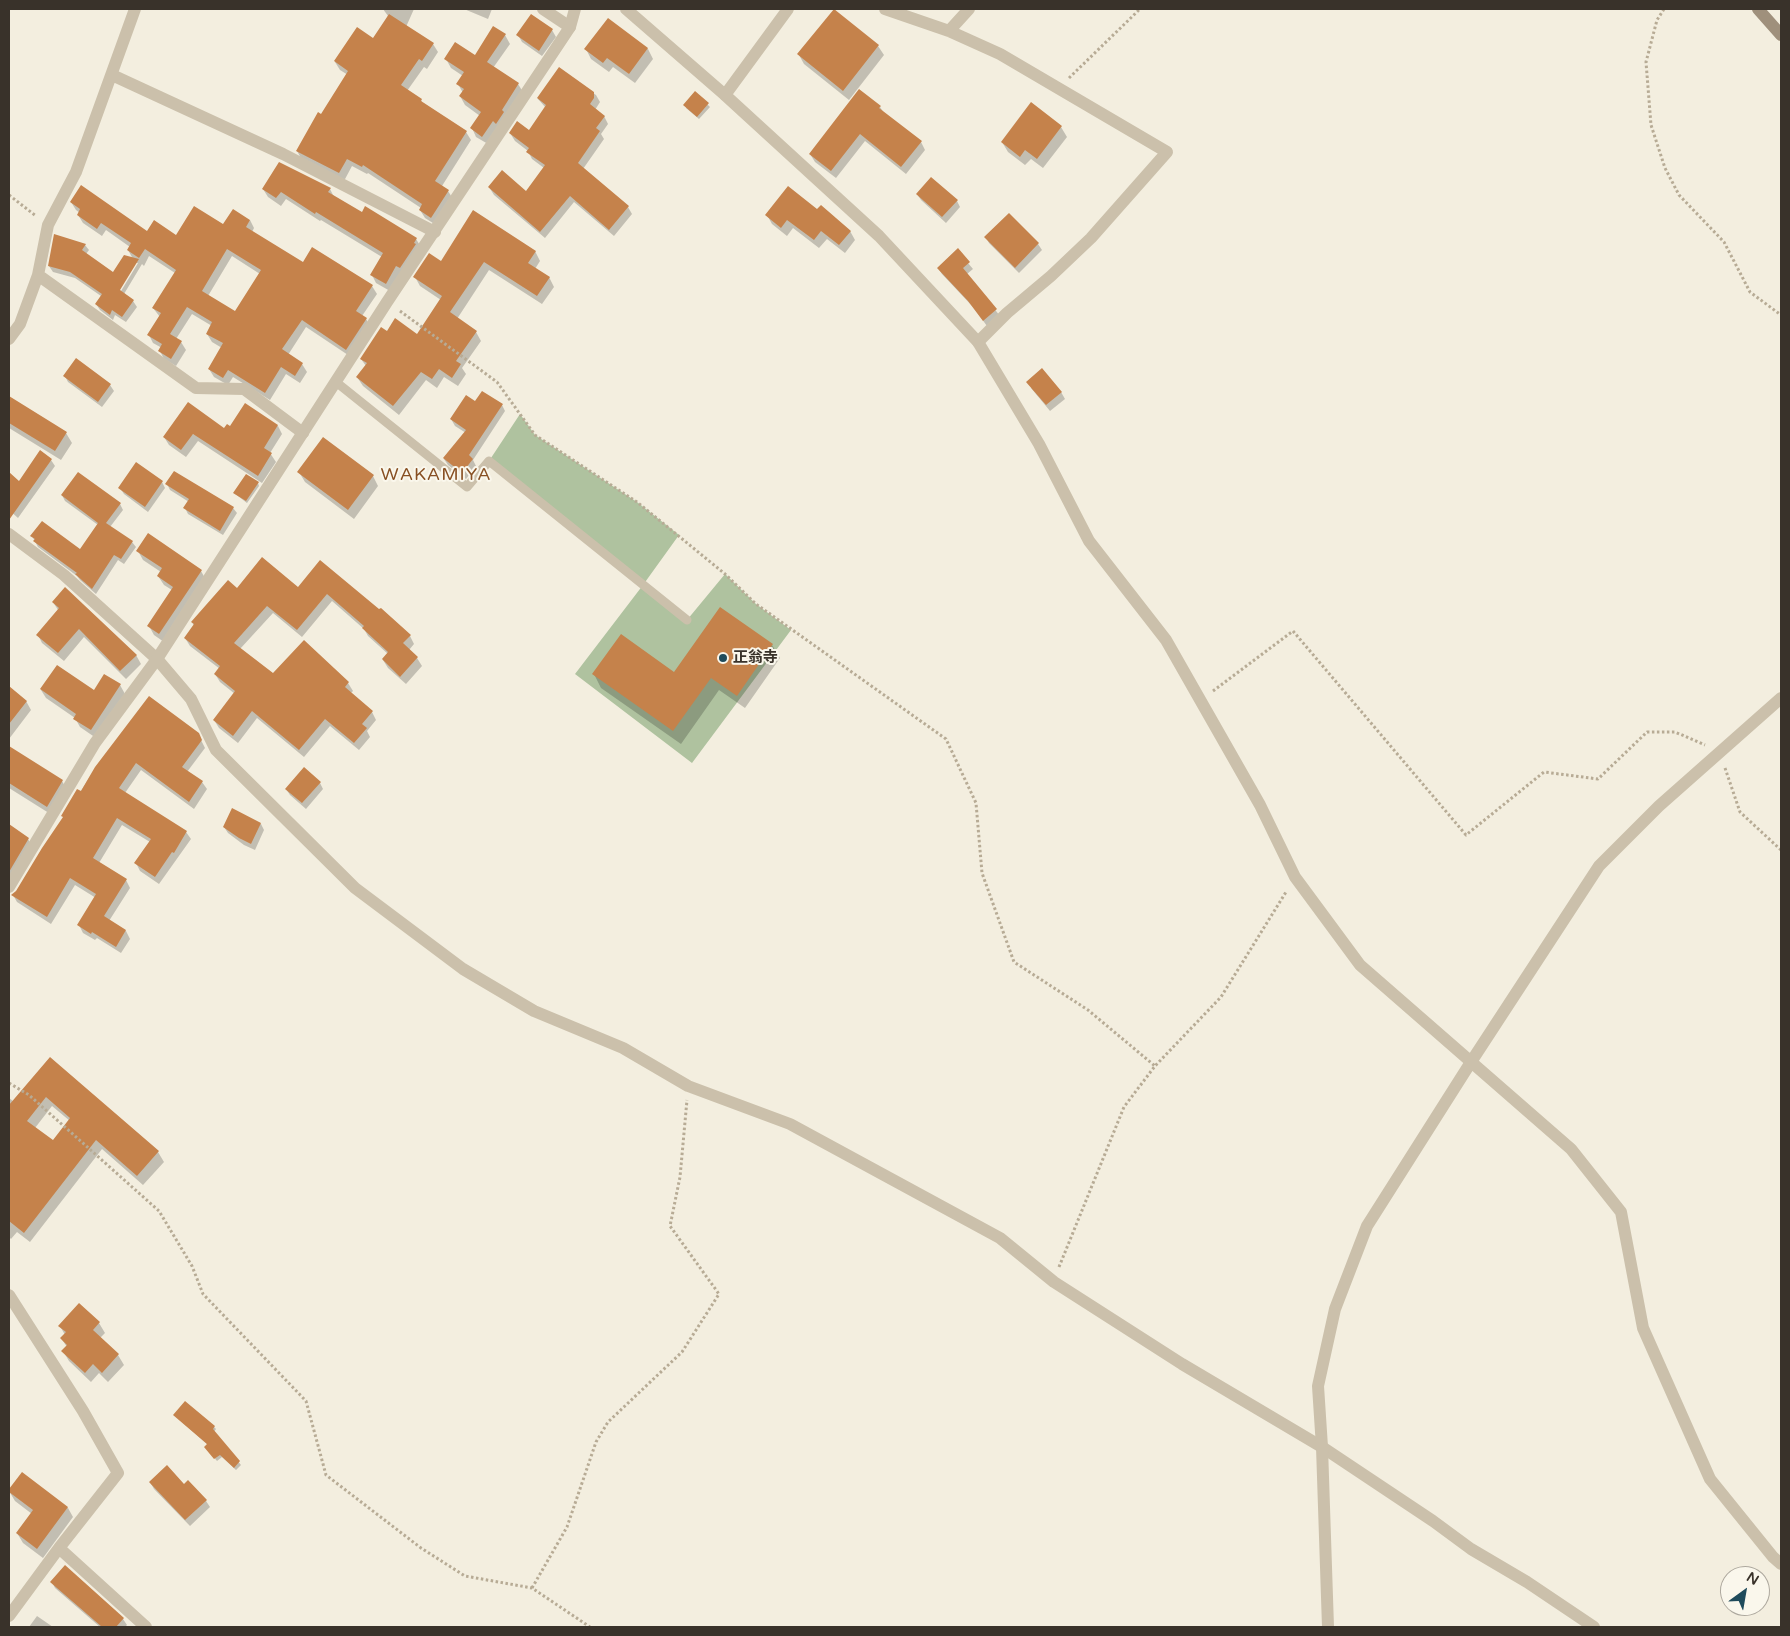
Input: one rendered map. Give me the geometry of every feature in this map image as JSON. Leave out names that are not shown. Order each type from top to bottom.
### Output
[{"type":"main road","points":[[1758,9],[1781,35]]},
{"type":"street","points":[[9,339],[20,324],[38,275],[48,225],[76,172],[135,9]]},
{"type":"street","points":[[543,9],[570,27]]},
{"type":"street","points":[[11,878],[95,743],[157,658],[387,302],[570,27],[575,9]]},
{"type":"street","points":[[626,9],[725,95],[879,236],[978,342],[1039,444],[1089,541],[1166,640],[1260,805],[1295,877],[1360,965],[1571,1149],[1621,1212],[1643,1328],[1710,1479],[1773,1557],[1781,1564]]},
{"type":"street","points":[[725,95],[788,9]]},
{"type":"street","points":[[885,9],[949,31],[1000,54],[1167,152],[1091,238],[1051,276],[1007,313],[978,342]]},
{"type":"street","points":[[949,31],[969,9]]},
{"type":"street","points":[[112,75],[283,154],[435,232]]},
{"type":"street","points":[[38,275],[196,388],[244,389],[303,434]]},
{"type":"street","points":[[9,534],[64,575],[157,658],[191,699],[216,750],[355,888],[463,969],[534,1011],[624,1048],[688,1086],[790,1124],[1000,1238],[1054,1282],[1182,1364],[1322,1447],[1433,1520],[1471,1549],[1527,1582],[1594,1627]]},
{"type":"street","points":[[1328,1627],[1318,1386],[1335,1309],[1367,1226],[1599,866],[1659,806],[1781,698]]},
{"type":"street","points":[[9,1294],[118,1473],[9,1616]]},
{"type":"street","points":[[59,1548],[146,1627]]},
{"type":"lane","points":[[336,382],[466,487],[489,461],[687,620]]},
{"type":"path","points":[[1059,88],[1140,9]]},
{"type":"path","points":[[1664,9],[1657,20],[1646,62],[1651,125],[1665,168],[1679,195],[1724,242],[1750,292],[1781,315]]},
{"type":"path","points":[[9,195],[48,225]]},
{"type":"path","points":[[387,302],[497,382],[534,435],[637,502],[725,574],[756,604],[946,739],[976,803],[982,873],[1014,962],[1088,1010],[1155,1066]]},
{"type":"path","points":[[1201,700],[1293,631],[1466,836],[1544,772],[1598,779],[1647,732],[1675,732],[1720,752],[1740,812],[1781,850]]},
{"type":"path","points":[[1054,1282],[1124,1106],[1155,1066],[1221,997],[1295,877]]},
{"type":"path","points":[[9,1082],[29,1095],[159,1211],[192,1266],[203,1294],[306,1401],[326,1475],[421,1548],[465,1576],[532,1588],[590,1627]]},
{"type":"path","points":[[532,1588],[567,1527],[596,1442],[608,1422],[682,1352],[719,1294],[670,1226],[680,1178],[688,1086]]},
{"type":"green space","points":[[520,414],[535,435],[637,502],[679,535],[643,585],[489,461]]},
{"type":"green space","points":[[725,574],[756,604],[791,630],[692,763],[575,674],[643,585],[687,620]]},
{"type":"building","points":[[834,9],[879,45],[843,91],[797,54]]},
{"type":"building","points":[[389,14],[434,43],[422,61],[419,59],[401,85],[422,99],[421,101],[467,131],[435,181],[449,190],[431,218],[419,210],[422,204],[363,165],[362,167],[347,159],[339,173],[296,151],[318,112],[321,114],[348,71],[334,61],[357,27],[373,38]]},
{"type":"building","points":[[531,14],[553,29],[539,51],[516,35]]},
{"type":"building","points":[[608,18],[648,48],[629,74],[607,58],[603,63],[584,49]]},
{"type":"building","points":[[493,26],[506,34],[487,62],[519,83],[502,110],[504,112],[496,124],[493,121],[482,137],[470,128],[481,112],[459,96],[464,89],[456,84],[464,72],[444,59],[455,42],[475,55]]},
{"type":"building","points":[[559,67],[594,92],[594,98],[590,104],[605,116],[596,128],[600,131],[578,163],[629,206],[609,230],[570,196],[540,232],[488,187],[502,170],[526,191],[545,165],[526,152],[529,148],[509,133],[517,121],[529,130],[546,105],[537,98]]},
{"type":"building","points":[[859,89],[881,106],[879,108],[922,141],[901,167],[860,134],[831,171],[809,154]]},
{"type":"building","points":[[695,91],[709,103],[697,117],[683,105]]},
{"type":"building","points":[[1031,102],[1062,126],[1037,159],[1025,150],[1020,157],[1001,142]]},
{"type":"building","points":[[279,162],[331,188],[328,192],[362,212],[365,206],[417,238],[414,243],[416,244],[400,268],[396,266],[386,284],[370,275],[383,253],[281,192],[276,198],[262,189]]},
{"type":"building","points":[[931,177],[958,200],[942,217],[916,194]]},
{"type":"building","points":[[81,185],[147,231],[154,220],[176,235],[194,206],[223,224],[233,209],[250,220],[246,227],[303,262],[312,247],[373,285],[356,311],[367,318],[346,350],[302,320],[282,349],[303,363],[295,376],[281,367],[265,393],[228,370],[223,378],[208,369],[223,343],[206,334],[212,322],[187,307],[170,334],[182,341],[171,359],[158,351],[162,344],[147,335],[161,313],[152,308],[176,270],[145,249],[139,258],[127,250],[131,243],[101,223],[97,229],[77,215],[80,209],[70,202]],"holes":[[[227,249],[261,270],[235,311],[202,291]]]},
{"type":"building","points":[[788,186],[817,209],[821,205],[851,231],[839,245],[821,231],[814,240],[787,220],[781,228],[765,215]]},
{"type":"building","points":[[473,210],[536,251],[528,263],[550,277],[537,296],[484,262],[450,312],[477,331],[456,361],[461,364],[452,378],[439,369],[432,379],[421,372],[393,406],[356,377],[367,363],[360,359],[381,327],[387,331],[395,318],[417,334],[442,296],[413,277],[429,253],[441,261]]},
{"type":"building","points":[[1009,213],[1039,243],[1015,268],[984,237]]},
{"type":"building","points":[[54,234],[86,244],[82,250],[113,272],[124,255],[139,259],[120,290],[134,300],[122,317],[112,310],[110,315],[95,304],[102,294],[70,272],[48,266]]},
{"type":"building","points":[[958,248],[970,262],[963,268],[997,309],[983,321],[968,301],[937,268]]},
{"type":"building","points":[[76,358],[111,384],[98,402],[63,376]]},
{"type":"building","points":[[1042,368],[1062,392],[1046,405],[1026,382]]},
{"type":"building","points":[[482,391],[503,404],[469,455],[473,459],[462,473],[443,458],[466,430],[450,419],[466,395],[475,401]]},
{"type":"building","points":[[9,396],[67,432],[55,451],[9,423]]},
{"type":"building","points":[[188,402],[224,428],[227,424],[230,426],[245,403],[278,425],[264,448],[272,453],[258,476],[193,434],[181,450],[163,437]]},
{"type":"building","points":[[323,437],[374,475],[348,510],[297,472]]},
{"type":"building","points":[[40,450],[52,459],[9,520],[9,472],[19,481]]},
{"type":"building","points":[[136,462],[163,481],[145,507],[118,488]]},
{"type":"building","points":[[174,471],[234,507],[220,531],[183,508],[189,499],[165,484]]},
{"type":"building","points":[[78,472],[121,503],[106,523],[133,541],[121,559],[114,555],[92,589],[75,574],[77,573],[33,541],[35,539],[30,536],[42,521],[80,549],[98,523],[61,495]]},
{"type":"building","points":[[246,474],[259,482],[246,501],[233,493]]},
{"type":"building","points":[[148,533],[202,570],[159,634],[147,626],[173,587],[157,576],[162,568],[136,551]]},
{"type":"building","points":[[262,557],[298,587],[320,560],[379,609],[381,608],[411,635],[403,643],[418,657],[400,677],[382,659],[388,652],[362,628],[364,626],[327,594],[297,630],[267,606],[234,643],[273,673],[304,640],[349,682],[345,687],[373,711],[362,724],[367,728],[354,743],[325,719],[299,750],[252,711],[233,736],[213,720],[235,691],[214,674],[220,666],[184,638],[194,624],[191,622],[228,580],[237,588]]},
{"type":"building","points":[[65,587],[137,655],[120,671],[79,629],[58,653],[36,635],[59,608],[52,602]]},
{"type":"building","name":"正翁寺","points":[[720,607],[773,644],[737,696],[711,678],[673,731],[592,674],[621,634],[674,672]]},
{"type":"building","points":[[57,665],[94,690],[104,674],[121,684],[91,730],[73,719],[76,714],[40,689]]},
{"type":"building","points":[[9,686],[27,701],[9,724]]},
{"type":"building","points":[[149,696],[199,733],[202,740],[182,767],[203,781],[189,802],[136,763],[119,788],[187,831],[174,853],[172,852],[155,877],[134,863],[151,839],[117,818],[93,858],[127,879],[104,916],[126,930],[116,947],[77,925],[96,894],[70,878],[47,917],[11,895],[16,891],[63,817],[61,816],[77,789],[81,791],[95,767]]},
{"type":"building","points":[[9,746],[63,780],[47,807],[9,783]]},
{"type":"building","points":[[304,767],[321,782],[302,803],[285,789]]},
{"type":"building","points":[[232,808],[261,823],[251,844],[223,827]]},
{"type":"building","points":[[9,824],[29,838],[9,872]]},
{"type":"building","points":[[50,1057],[159,1151],[137,1176],[96,1140],[24,1233],[9,1221],[9,1105]],"holes":[[[46,1097],[70,1118],[53,1140],[27,1121]]]},
{"type":"building","points":[[79,1303],[100,1322],[93,1330],[119,1354],[102,1373],[93,1364],[85,1373],[61,1351],[67,1345],[60,1338],[66,1332],[58,1326]]},
{"type":"building","points":[[185,1401],[215,1426],[213,1429],[240,1461],[234,1468],[220,1455],[214,1459],[204,1447],[207,1444],[173,1415]]},
{"type":"building","points":[[167,1465],[184,1484],[188,1480],[207,1500],[185,1520],[149,1482]]},
{"type":"building","points":[[22,1472],[68,1507],[37,1549],[16,1533],[33,1510],[9,1492],[9,1489]]},
{"type":"building","points":[[65,1565],[124,1618],[116,1627],[102,1627],[50,1582]]},
{"type":"place","name":"正翁寺","points":[[723,658]]},
{"type":"district","name":"WAKAMIYA","points":[[436,475]]}]
